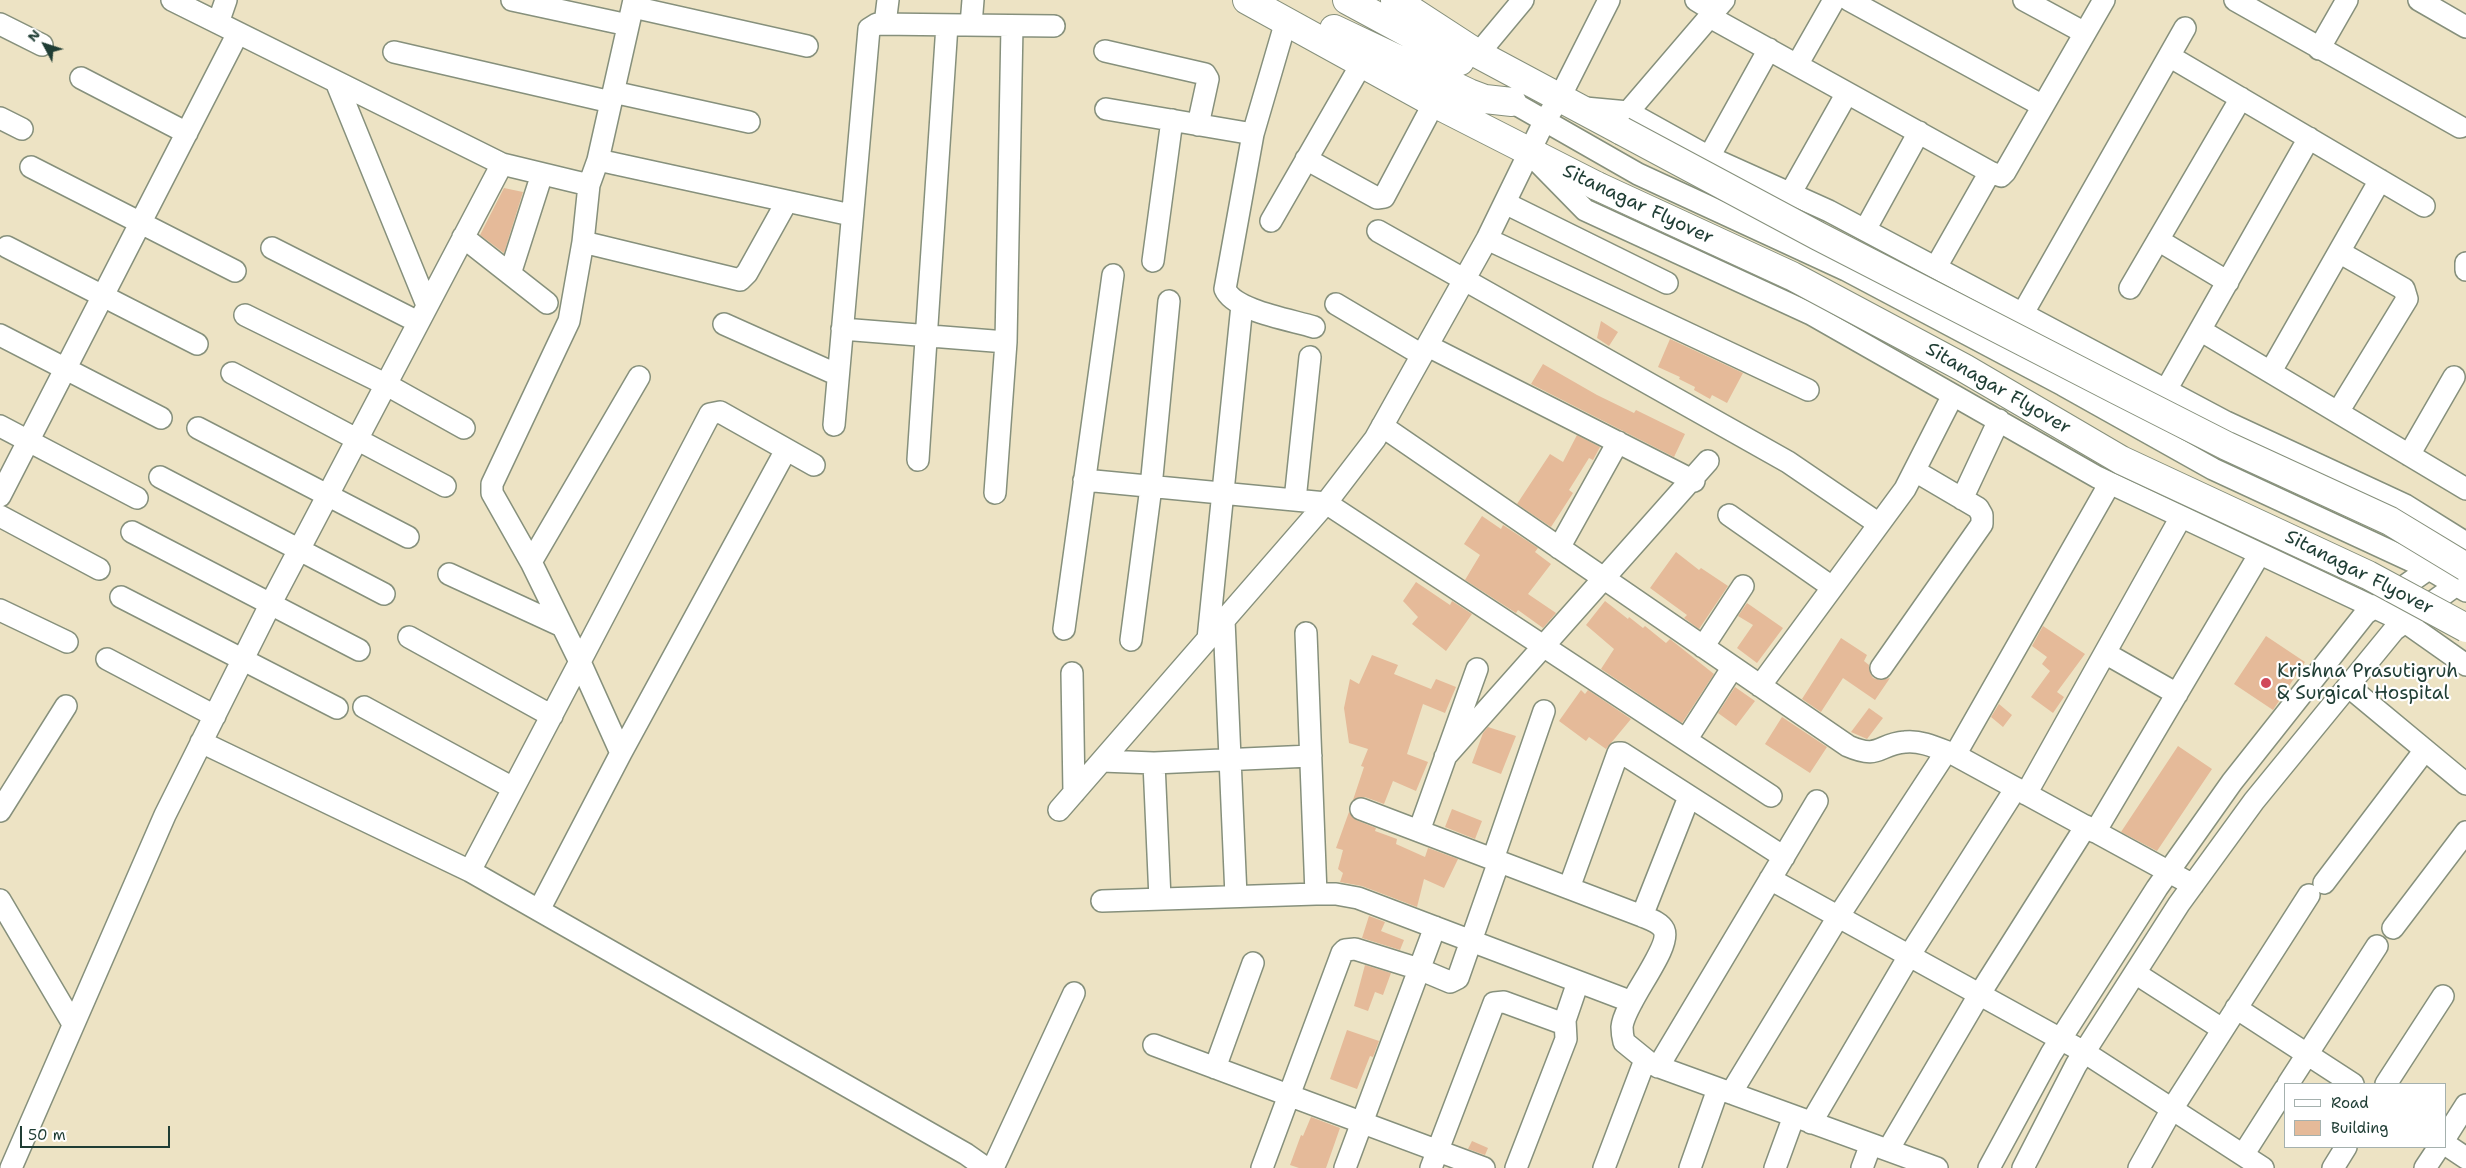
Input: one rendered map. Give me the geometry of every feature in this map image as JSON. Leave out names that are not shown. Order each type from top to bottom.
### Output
[{"type":"main road","points":[[1247,0],[1313,19],[1423,69],[1469,93],[1485,99],[1512,102]]},
{"type":"main road","points":[[1347,0],[1464,63],[1481,74],[1512,102]]},
{"type":"main road","points":[[1394,0],[1424,7],[1478,54],[1560,109],[1625,122],[1827,240],[2227,446],[2390,520],[2464,564]]},
{"type":"main road","name":"Sitanagar Flyover","points":[[1284,11],[1362,63],[1529,153],[1792,276],[1964,368],[2121,460],[2368,575],[2466,628]]},
{"type":"street","points":[[172,0],[337,84],[502,164],[589,185]]},
{"type":"street","points":[[218,23],[226,0]]},
{"type":"street","points":[[512,0],[631,11],[807,46]]},
{"type":"street","points":[[885,24],[888,0]]},
{"type":"street","points":[[971,25],[973,0]]},
{"type":"street","points":[[1478,54],[1523,0]]},
{"type":"street","points":[[1059,810],[1326,504],[1382,426],[1488,239],[1529,153],[1560,109],[1609,0]]},
{"type":"street","points":[[1696,0],[1716,9],[1769,49],[1990,172],[2001,176],[2104,0]]},
{"type":"street","points":[[1797,65],[1834,0]]},
{"type":"street","points":[[1849,0],[2043,106]]},
{"type":"street","points":[[2024,0],[2084,33]]},
{"type":"street","points":[[2235,0],[2460,127]]},
{"type":"street","points":[[2319,49],[2347,0]]},
{"type":"street","points":[[2419,0],[2466,27]]},
{"type":"street","points":[[1716,9],[1625,122],[1709,157],[1865,230],[2226,422],[2404,505],[2464,564]]},
{"type":"street","points":[[621,753],[580,662],[530,562],[492,492],[492,484],[568,321],[583,242],[589,185],[598,160],[631,11]]},
{"type":"street","points":[[1284,11],[1253,134],[1225,289],[1228,296],[1242,306],[1314,327]]},
{"type":"street","points":[[0,24],[42,45]]},
{"type":"street","points":[[834,425],[851,215],[868,33],[871,26],[885,24],[1054,26]]},
{"type":"street","points":[[918,460],[947,25]]},
{"type":"street","points":[[995,493],[1006,342],[1012,26]]},
{"type":"street","points":[[2023,313],[2185,28]]},
{"type":"street","points":[[0,496],[238,33]]},
{"type":"street","points":[[1709,157],[1769,49]]},
{"type":"street","points":[[1105,51],[1205,74],[1208,80],[1198,125]]},
{"type":"street","points":[[394,52],[612,97],[749,122]]},
{"type":"street","points":[[2169,56],[2424,206]]},
{"type":"street","points":[[1270,221],[1362,63]]},
{"type":"street","points":[[81,78],[187,133]]},
{"type":"street","points":[[337,84],[422,313]]},
{"type":"street","points":[[1790,194],[1847,92]]},
{"type":"street","points":[[2130,288],[2241,98]]},
{"type":"street","points":[[1512,102],[1560,109],[1638,174],[1846,270],[2063,385],[2213,468],[2429,569],[2464,564]]},
{"type":"street","points":[[1306,159],[1376,198],[1384,197],[1434,103]]},
{"type":"street","points":[[1106,109],[1253,134]]},
{"type":"street","points":[[0,118],[22,129]]},
{"type":"street","points":[[1153,261],[1172,120]]},
{"type":"street","points":[[1865,230],[1919,132]]},
{"type":"street","points":[[2166,390],[2309,138]]},
{"type":"street","points":[[1529,153],[1585,210],[1811,314],[2110,483],[2259,555],[2405,622],[2466,665]]},
{"type":"street","points":[[598,160],[786,203],[851,215]]},
{"type":"street","points":[[11,1168],[165,815],[271,603],[502,164]]},
{"type":"street","points":[[31,167],[235,271]]},
{"type":"street","points":[[1936,267],[1990,172]]},
{"type":"street","points":[[510,274],[542,174]]},
{"type":"street","points":[[2271,371],[2380,180]]},
{"type":"street","points":[[583,242],[740,280],[747,273],[786,203]]},
{"type":"street","points":[[1505,203],[1667,283]]},
{"type":"street","points":[[1378,230],[1788,462],[1879,524]]},
{"type":"street","points":[[463,237],[547,303]]},
{"type":"street","points":[[1488,239],[1808,390]]},
{"type":"street","points":[[2158,240],[2228,282]]},
{"type":"street","points":[[7,247],[198,344]]},
{"type":"street","points":[[272,248],[422,313]]},
{"type":"street","points":[[2338,412],[2407,299],[2404,289],[2339,252]]},
{"type":"street","points":[[2466,263],[2466,270]]},
{"type":"street","points":[[1064,629],[1113,275]]},
{"type":"street","points":[[1131,640],[1151,487],[1169,301]]},
{"type":"street","points":[[1336,304],[1425,351],[1618,442],[1694,481]]},
{"type":"street","points":[[1208,639],[1221,493],[1242,306]]},
{"type":"street","points":[[245,315],[386,385],[464,428]]},
{"type":"street","points":[[724,324],[838,375]]},
{"type":"street","points":[[842,329],[1006,342]]},
{"type":"street","points":[[2200,330],[2466,489]]},
{"type":"street","points":[[0,334],[161,418]]},
{"type":"street","points":[[1295,500],[1310,357]]},
{"type":"street","points":[[232,373],[445,486]]},
{"type":"street","points":[[530,562],[639,377]]},
{"type":"street","points":[[2409,455],[2454,377]]},
{"type":"street","points":[[1760,686],[1879,524],[1915,471],[1953,395]]},
{"type":"street","points":[[470,871],[710,414],[720,412],[814,465]]},
{"type":"street","points":[[1962,498],[1999,420]]},
{"type":"street","points":[[0,426],[137,498]]},
{"type":"street","points":[[1382,426],[1848,746],[1864,753],[1904,742],[1922,743],[1951,754],[2193,885]]},
{"type":"street","points":[[198,428],[408,537]]},
{"type":"street","points":[[1559,548],[1618,442]]},
{"type":"street","points":[[539,910],[621,753],[786,450]]},
{"type":"street","points":[[1445,757],[1708,461]]},
{"type":"street","points":[[1881,668],[1982,524],[1982,515],[1978,508],[1915,471]]},
{"type":"street","points":[[160,477],[384,594]]},
{"type":"street","points":[[1084,480],[1326,504],[1771,796]]},
{"type":"street","points":[[1690,1168],[1724,1091],[1838,917],[1951,754],[2110,483]]},
{"type":"street","points":[[1729,515],[1832,587]]},
{"type":"street","points":[[0,516],[99,569]]},
{"type":"street","points":[[1775,1168],[1802,1119],[1908,956],[2021,791],[2105,653],[2181,517]]},
{"type":"street","points":[[132,532],[359,650]]},
{"type":"street","points":[[1862,1168],[1879,1147],[2091,829],[2177,694],[2259,555]]},
{"type":"street","points":[[1989,1168],[2060,1040],[2169,872],[2232,782],[2366,614],[2429,569],[2464,564]]},
{"type":"street","points":[[2023,1168],[2084,1052],[2193,885],[2254,801],[2394,630],[2405,622],[2464,564]]},
{"type":"street","points":[[449,574],[562,626]]},
{"type":"street","points":[[1704,647],[1743,586]]},
{"type":"street","points":[[121,597],[243,658],[337,708]]},
{"type":"street","points":[[0,610],[67,642]]},
{"type":"street","points":[[1224,620],[1236,896]]},
{"type":"street","points":[[1306,632],[1316,894]]},
{"type":"street","points":[[409,637],[552,716]]},
{"type":"street","points":[[2105,653],[2177,694]]},
{"type":"street","points":[[107,659],[215,716]]},
{"type":"street","points":[[1686,740],[1733,667]]},
{"type":"street","points":[[1419,831],[1476,669]]},
{"type":"street","points":[[1072,673],[1074,793]]},
{"type":"street","points":[[2348,686],[2466,784]]},
{"type":"street","points":[[0,811],[66,706]]},
{"type":"street","points":[[364,707],[513,788]]},
{"type":"street","points":[[1262,1168],[1340,958],[1345,950],[1354,949],[1419,969],[1450,982],[1458,978],[1544,711]]},
{"type":"street","points":[[201,742],[470,871],[966,1154],[986,1168]]},
{"type":"street","points":[[2139,1168],[2172,1109],[2222,1030],[2316,889],[2425,750]]},
{"type":"street","points":[[1569,888],[1618,753],[1622,753],[1784,857]]},
{"type":"street","points":[[1102,761],[1154,763],[1311,756]]},
{"type":"street","points":[[1154,763],[1160,899]]},
{"type":"street","points":[[1642,916],[1689,797]]},
{"type":"street","points":[[1604,1168],[1651,1064],[1770,880],[1817,801]]},
{"type":"street","points":[[1361,809],[1655,921],[1664,928],[1665,937],[1662,947],[1632,1002],[1622,1026],[1624,1042],[1651,1064],[1937,1168]]},
{"type":"street","points":[[2393,928],[2466,832]]},
{"type":"street","points":[[1770,880],[2084,1052],[2172,1109],[2237,1158],[2263,1168]]},
{"type":"street","points":[[1102,901],[1316,894],[1336,894],[1358,898],[1632,1002]]},
{"type":"street","points":[[0,900],[73,1024]]},
{"type":"street","points":[[1345,1168],[1435,928]]},
{"type":"street","points":[[2289,1083],[2377,946]]},
{"type":"street","points":[[1215,1068],[1253,963]]},
{"type":"street","points":[[2135,973],[2222,1030]]},
{"type":"street","points":[[1516,1168],[1566,1039],[1564,1024],[1578,982]]},
{"type":"street","points":[[993,1168],[1074,993]]},
{"type":"street","points":[[2387,1083],[2443,996]]},
{"type":"street","points":[[1435,1159],[1494,1002],[1504,1002],[1564,1024]]},
{"type":"street","points":[[2236,1008],[2350,1083]]},
{"type":"street","points":[[1154,1045],[1362,1123],[1435,1159],[1484,1168]]},
{"type":"street","points":[[2237,1158],[2284,1090]]},
{"type":"street","points":[[2446,1136],[2466,1105]]},
{"type":"street","points":[[2446,1145],[2466,1158]]},
{"type":"street","points":[[2333,1168],[2345,1148]]},
{"type":"street","points":[[2425,1168],[2438,1148]]},
{"type":"building","points":[[504,188],[523,192],[504,253],[480,235]]},
{"type":"building","points":[[1601,321],[1618,332],[1609,346],[1597,338]]},
{"type":"building","points":[[1670,339],[1743,373],[1727,403],[1712,395],[1710,399],[1694,390],[1695,387],[1679,379],[1680,377],[1658,367]]},
{"type":"building","points":[[1543,364],[1597,395],[1634,413],[1636,410],[1685,434],[1674,457],[1531,384]]},
{"type":"building","points":[[1577,435],[1600,447],[1593,460],[1589,458],[1569,490],[1573,493],[1551,527],[1517,504],[1550,454],[1563,462]]},
{"type":"building","points":[[1482,516],[1501,529],[1503,525],[1538,548],[1535,552],[1551,564],[1528,594],[1556,613],[1543,628],[1518,610],[1516,613],[1465,580],[1480,555],[1464,544]]},
{"type":"building","points":[[1676,552],[1699,570],[1701,568],[1728,586],[1699,629],[1684,618],[1687,615],[1650,588]]},
{"type":"building","points":[[1416,582],[1450,605],[1452,601],[1472,614],[1446,651],[1412,624],[1418,617],[1403,601]]},
{"type":"building","points":[[1605,601],[1628,619],[1629,617],[1643,628],[1645,626],[1666,643],[1670,639],[1714,674],[1682,723],[1601,669],[1614,649],[1586,625]]},
{"type":"building","points":[[1747,603],[1783,628],[1757,663],[1737,648],[1753,625],[1738,616]]},
{"type":"building","points":[[2043,626],[2085,654],[2057,692],[2064,697],[2053,713],[2031,697],[2050,671],[2042,664],[2047,657],[2032,646]]},
{"type":"building","points":[[2266,636],[2305,662],[2273,710],[2234,684]]},
{"type":"building","points":[[1841,638],[1867,655],[1864,661],[1869,665],[1873,678],[1880,680],[1890,678],[1875,700],[1843,678],[1821,712],[1802,699]]},
{"type":"building","points":[[1372,655],[1398,665],[1394,674],[1431,689],[1436,679],[1456,687],[1445,713],[1423,704],[1407,754],[1428,762],[1416,791],[1393,781],[1384,804],[1365,797],[1353,800],[1364,767],[1361,766],[1368,749],[1349,743],[1344,708],[1350,679],[1359,684]]},
{"type":"building","points":[[1735,687],[1755,701],[1736,726],[1718,713]]},
{"type":"building","points":[[1581,690],[1585,694],[1588,690],[1631,719],[1606,749],[1589,737],[1586,741],[1559,721]]},
{"type":"building","points":[[1999,704],[2012,715],[2003,727],[1991,717]]},
{"type":"building","points":[[1869,708],[1883,718],[1867,739],[1851,732]]},
{"type":"building","points":[[1782,717],[1827,747],[1810,773],[1765,744]]},
{"type":"building","points":[[1488,727],[1516,736],[1501,774],[1472,763],[1483,733]]},
{"type":"building","points":[[2178,746],[2212,769],[2157,851],[2121,832]]},
{"type":"building","points":[[1452,809],[1482,821],[1475,839],[1445,827]]},
{"type":"building","points":[[1349,812],[1356,820],[1376,828],[1375,831],[1397,839],[1396,844],[1425,857],[1428,848],[1458,859],[1444,888],[1424,879],[1417,907],[1362,886],[1340,882],[1343,873],[1338,869],[1343,850],[1336,848]]},
{"type":"building","points":[[1369,916],[1385,922],[1381,931],[1404,940],[1400,950],[1362,938]]},
{"type":"building","points":[[1365,965],[1391,973],[1383,995],[1375,992],[1368,1011],[1354,1006]]},
{"type":"building","points":[[1347,1030],[1379,1041],[1373,1057],[1370,1056],[1357,1089],[1330,1079]]},
{"type":"building","points":[[1311,1117],[1340,1128],[1326,1168],[1299,1168],[1290,1165],[1301,1135],[1303,1136]]},
{"type":"building","points":[[1472,1141],[1488,1148],[1485,1155],[1468,1149]]},
{"type":"place","name":"Krishna Prasutigruh & Surgical Hospital","points":[[2266,683]]}]
